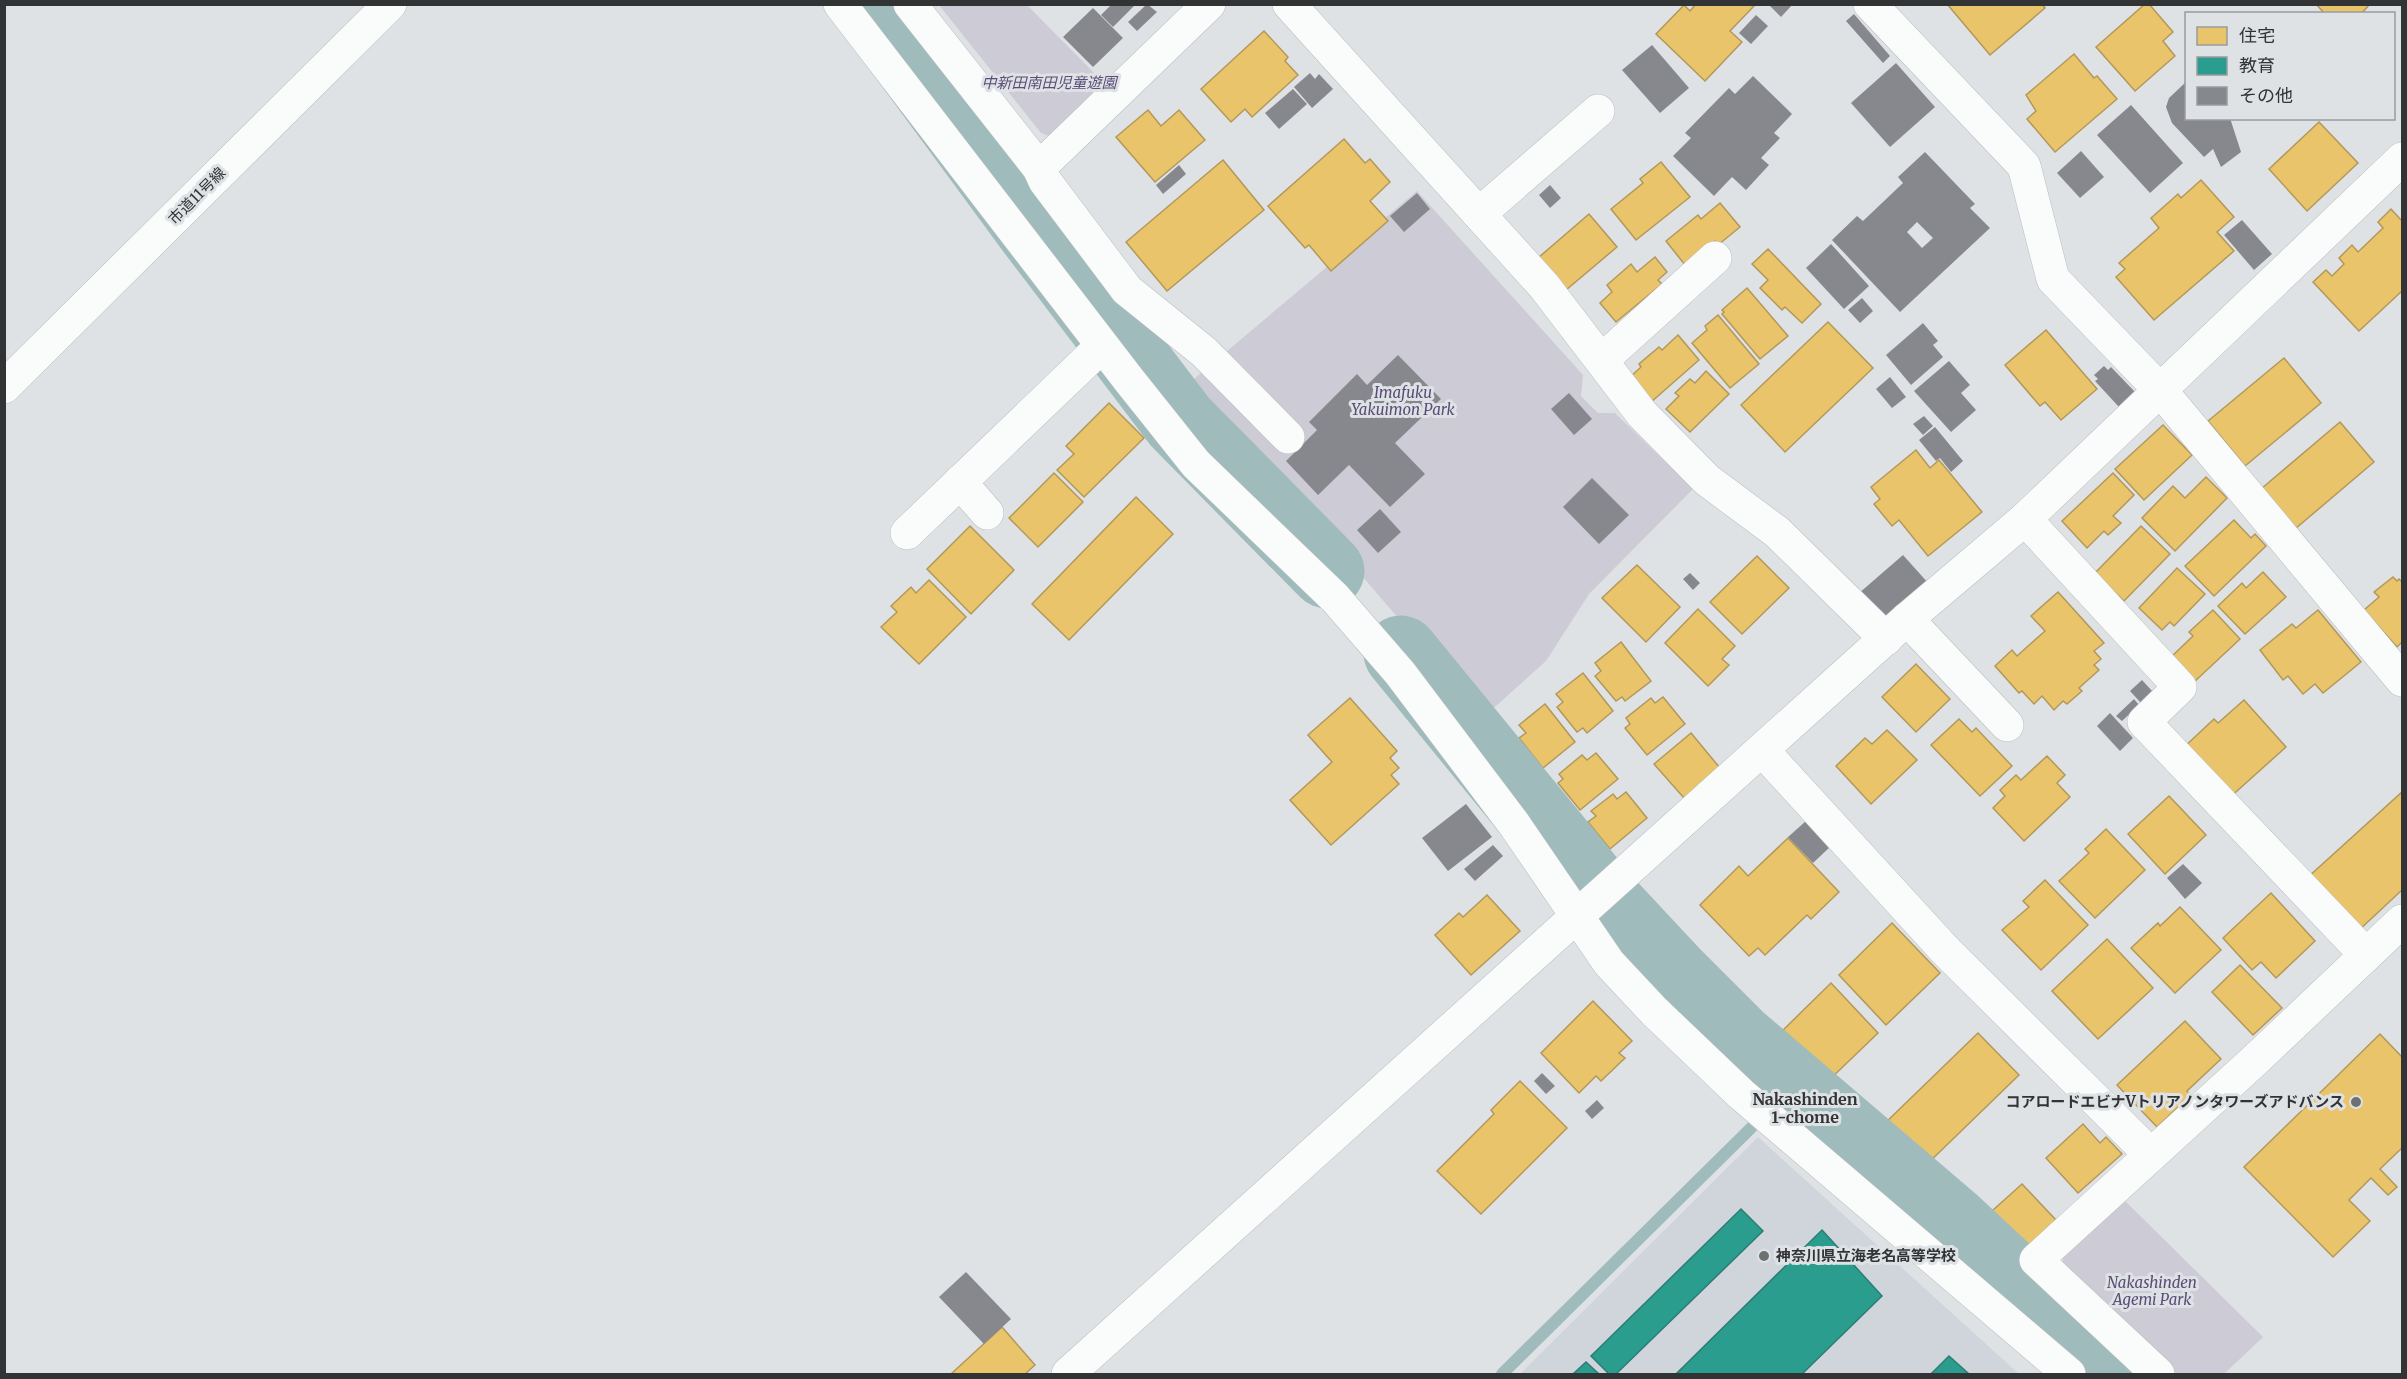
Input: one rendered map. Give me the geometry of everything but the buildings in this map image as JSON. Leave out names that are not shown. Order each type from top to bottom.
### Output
[{"type":"street","name":"市道11号線","points":[[4,387],[390,4]]},
{"type":"street","points":[[840,4],[1102,346],[1197,464],[1335,598],[1400,673],[1514,824],[1583,910],[1610,963],[1654,1011],[1741,1094],[2069,1374]]},
{"type":"street","points":[[910,4],[1039,168],[1045,181],[1127,290],[1204,352],[1288,437]]},
{"type":"street","points":[[1039,168],[1209,4]]},
{"type":"street","points":[[1289,4],[1544,286],[1642,414],[1707,480],[1777,532],[1897,629],[2007,725]]},
{"type":"street","points":[[1870,4],[2024,166],[2053,279],[2161,391],[2403,680]]},
{"type":"street","points":[[1479,214],[1598,111]]},
{"type":"street","points":[[1068,1374],[1617,879],[1897,629],[2025,519],[2403,159]]},
{"type":"street","points":[[1602,360],[1715,258]]},
{"type":"street","points":[[907,533],[1102,346]]},
{"type":"street","points":[[960,482],[987,513]]},
{"type":"street","points":[[2025,519],[2180,687],[2144,722],[2366,955]]},
{"type":"street","points":[[1763,751],[1945,950],[2151,1155]]},
{"type":"street","points":[[2158,1374],[2036,1260],[2403,921]]},
{"type":"shaded area","name":"神奈川県立海老名高等学校","points":[[1758,1137],[2019,1374],[1520,1374]]},
{"type":"green space","name":"中新田南田児童遊園","points":[[939,5],[1027,5],[1104,83],[1049,136],[1041,133]]},
{"type":"green space","name":"Imafuku Yakuimon Park","points":[[1417,191],[1583,375],[1581,396],[1598,413],[1615,413],[1693,489],[1589,594],[1546,661],[1487,714],[1458,688],[1351,563],[1242,460],[1182,389]]},
{"type":"green space","name":"Nakashinden Agemi Park","points":[[2123,1199],[2263,1337],[2224,1374],[2173,1374],[2063,1271],[2063,1255]]},
{"type":"waterway","points":[[868,4],[1034,230],[1180,422],[1327,571]]},
{"type":"waterway","points":[[1401,653],[1604,901],[1674,976],[1738,1040],[1951,1222],[2114,1374]]},
{"type":"waterway","points":[[1502,1374],[1752,1127]]},
{"type":"place","name":"コアロードエビナVトリアノンタワーズアドバンス","points":[[2356,1102]]},
{"type":"place","name":"神奈川県立海老名高等学校","points":[[1764,1256]]},
{"type":"district","name":"Nakashinden 1-chome","points":[[1805,1108]]}]
